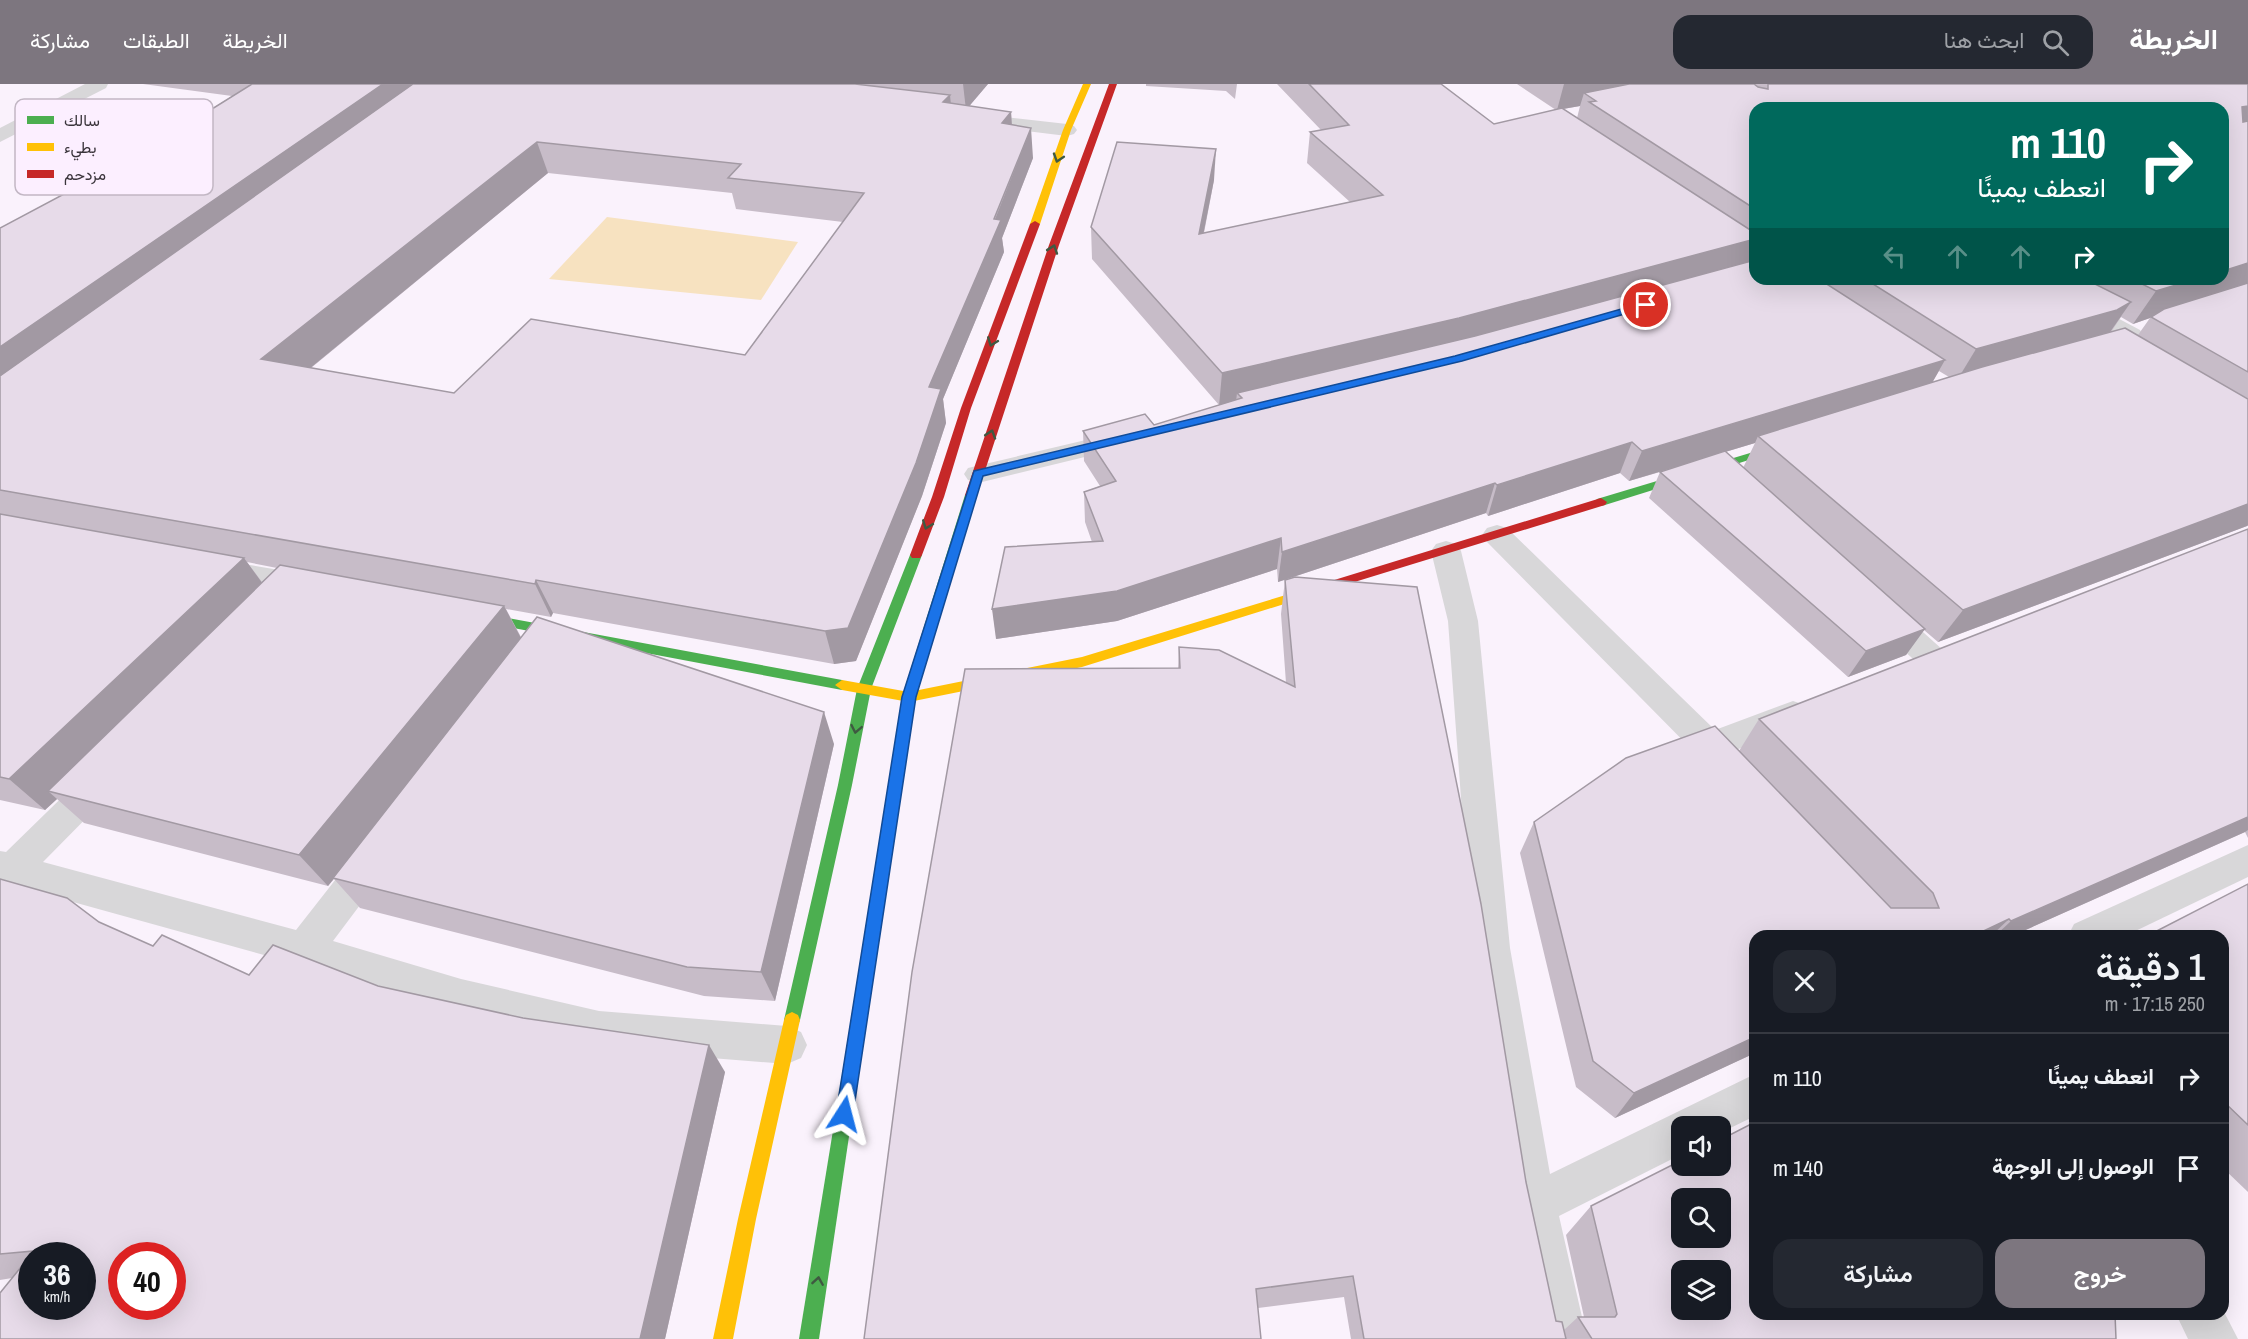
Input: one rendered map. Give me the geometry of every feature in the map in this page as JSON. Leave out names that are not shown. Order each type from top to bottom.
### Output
[{"type":"street","points":[[70,99],[99,84]]},
{"type":"street","points":[[723,1339],[864,689],[938,497],[966,408],[1019,271],[1067,130],[1087,84]]},
{"type":"street","points":[[809,1339],[909,697],[978,474],[1054,245],[1113,84]]},
{"type":"street","points":[[954,118],[1067,130]]},
{"type":"street","points":[[0,136],[15,128]]},
{"type":"street","points":[[2039,285],[2142,332],[2105,349]]},
{"type":"street","points":[[978,474],[1146,434]]},
{"type":"street","points":[[457,614],[909,697],[1082,662],[1808,439]]},
{"type":"street","points":[[1720,467],[1747,491]]},
{"type":"street","points":[[1497,535],[1750,786]]},
{"type":"street","points":[[1446,551],[1463,621],[1491,948],[1534,1205],[1563,1339]]},
{"type":"street","points":[[183,563],[303,585],[265,617]]},
{"type":"street","points":[[1862,595],[1944,655],[1898,672]]},
{"type":"street","points":[[527,659],[549,631]]},
{"type":"street","points":[[1710,746],[1821,703]]},
{"type":"street","points":[[4,873],[127,756]]},
{"type":"street","points":[[304,950],[390,837]]},
{"type":"street","points":[[2100,930],[2248,860]]},
{"type":"street","points":[[4,873],[304,950],[461,997],[599,1030],[787,1045]]},
{"type":"street","points":[[1710,1116],[1749,1097]]},
{"type":"street","points":[[1534,1205],[1671,1136]]},
{"type":"street","points":[[2203,1320],[2214,1339]]},
{"type":"shaded area","points":[[607,217],[798,242],[761,300],[549,279]]},
{"type":"building","points":[[252,84],[383,84],[0,347],[0,228],[62,195],[213,195],[213,108]]},
{"type":"building","points":[[413,84],[855,84],[950,95],[943,102],[1011,112],[1002,123],[1031,128],[994,219],[1001,220],[929,387],[941,389],[916,463],[848,628],[825,631],[536,580],[535,584],[0,490],[0,376]],"holes":[[[537,142],[741,164],[728,178],[864,193],[745,355],[531,319],[454,393],[261,359]]]},
{"type":"building","points":[[1309,84],[1441,84],[1494,124],[1562,108],[1749,229],[1749,241],[1459,318],[1222,373],[1091,227],[1117,142],[1216,149],[1199,234],[1383,195],[1310,132],[1349,125]]},
{"type":"building","points":[[1629,84],[1754,84],[1768,89],[1768,84],[2248,84],[2248,106],[2242,107],[2243,122],[2248,121],[2248,263],[2229,269],[2229,102],[1749,102],[1749,205],[1589,102],[1596,101],[1584,93]]},
{"type":"building","points":[[1749,262],[1749,285],[1828,285],[1945,360],[1642,451],[1632,442],[1497,485],[1495,483],[1282,552],[1281,538],[1117,591],[992,609],[1005,547],[1103,541],[1084,492],[1116,481],[1083,431],[1145,414],[1154,425],[1242,398],[1237,393],[1475,336]]},
{"type":"building","points":[[2248,283],[2248,372],[2151,317],[2164,309]]},
{"type":"building","points":[[1875,285],[2097,285],[2131,302],[2117,310],[1976,349]]},
{"type":"building","points":[[2144,285],[2176,285],[2156,291]]},
{"type":"building","points":[[2125,328],[2248,399],[2248,504],[1963,610],[1758,436],[1982,367]]},
{"type":"building","points":[[1725,451],[1925,629],[1866,651],[1660,472]]},
{"type":"building","points":[[0,514],[244,558],[9,779],[0,777]]},
{"type":"building","points":[[2248,529],[2248,817],[1986,930],[1749,930],[1749,1040],[1634,1093],[1593,1061],[1534,822],[1626,758],[1715,726],[1891,908],[1939,908],[1933,893],[1759,719]]},
{"type":"building","points":[[280,565],[504,606],[299,855],[48,791]]},
{"type":"building","points":[[1295,577],[1417,587],[1481,904],[1526,1182],[1556,1321],[1562,1322],[1566,1339],[1364,1339],[1353,1276],[1256,1289],[1261,1339],[864,1339],[912,972],[965,669],[1180,668],[1179,647],[1219,650],[1295,687],[1285,580]]},
{"type":"building","points":[[537,617],[824,712],[761,972],[687,967],[333,878]]},
{"type":"building","points":[[0,879],[67,898],[99,922],[153,946],[162,935],[249,975],[273,945],[378,986],[523,1018],[709,1045],[640,1339],[0,1339],[0,1293],[18,1271],[18,1320],[96,1320],[96,1242],[18,1242],[18,1252],[0,1254]]},
{"type":"building","points":[[2248,884],[2248,1125],[2229,1107],[2229,930],[2159,930]]},
{"type":"building","points":[[1749,1125],[1749,1320],[2115,1320],[2116,1339],[1592,1339],[1578,1317],[1615,1317],[1617,1314],[1591,1206],[1671,1166],[1671,1176],[1731,1176],[1731,1134]]},
{"type":"traffic: fast","points":[[1601,502],[1790,444]]},
{"type":"traffic: fast","points":[[897,773],[909,697],[971,495]]},
{"type":"traffic: fast","points":[[792,1020],[845,785],[864,689],[916,555]]},
{"type":"traffic: fast","points":[[470,616],[842,685]]},
{"type":"traffic: fast","points":[[809,1339],[851,1069]]},
{"type":"traffic: slow","points":[[1035,224],[1067,130],[1087,84]]},
{"type":"traffic: slow","points":[[842,685],[909,697],[1082,662],[1309,592]]},
{"type":"traffic: slow","points":[[851,1069],[897,773]]},
{"type":"traffic: slow","points":[[723,1339],[747,1219],[792,1020]]},
{"type":"traffic: jam","points":[[971,495],[1054,245],[1113,84]]},
{"type":"traffic: jam","points":[[916,555],[938,497],[966,408],[1035,224]]},
{"type":"traffic: jam","points":[[1309,592],[1601,502]]},
{"type":"route","points":[[844,1114],[909,697],[978,474],[1458,359],[1646,305]]}]
